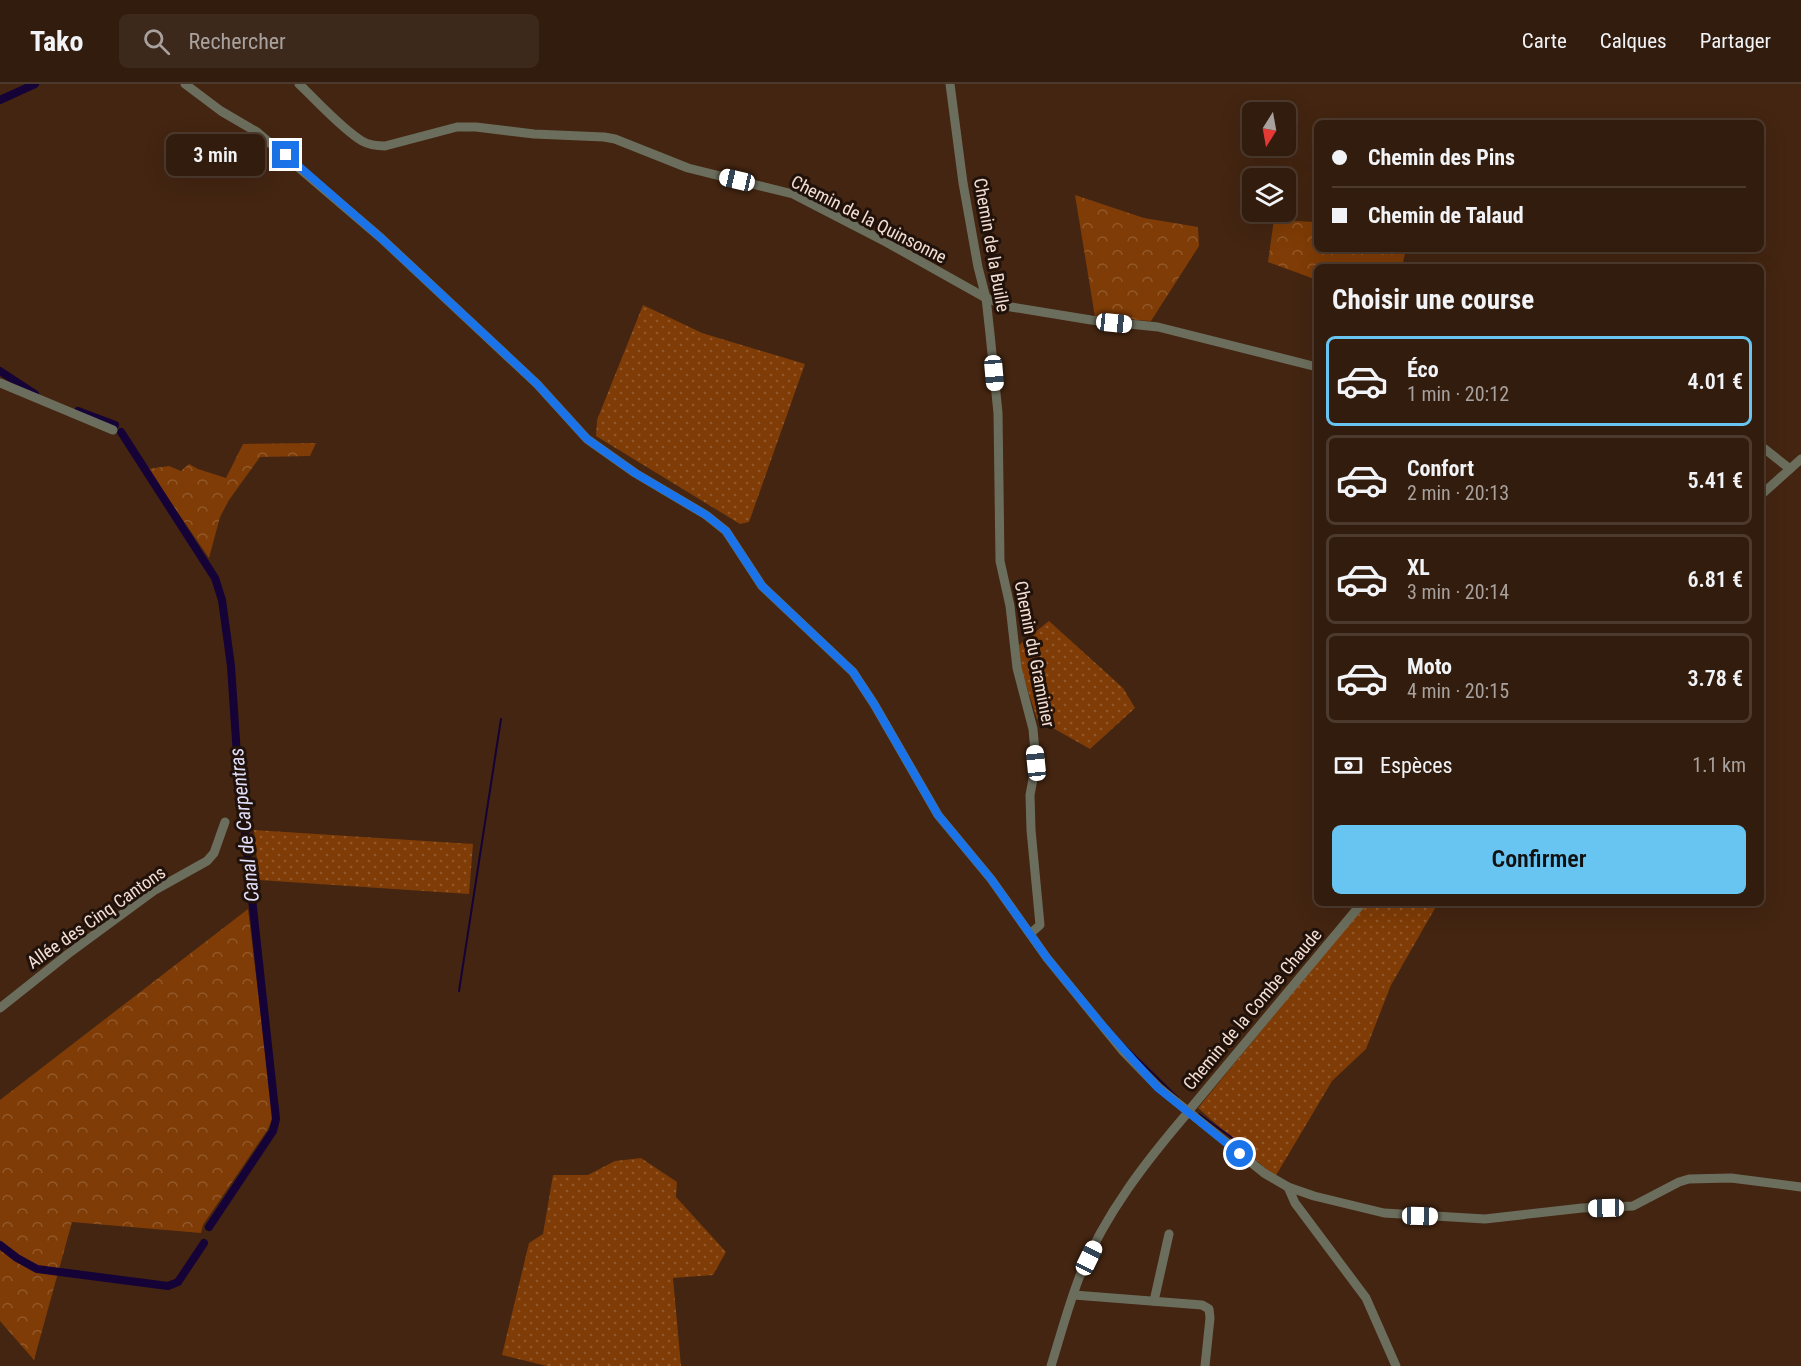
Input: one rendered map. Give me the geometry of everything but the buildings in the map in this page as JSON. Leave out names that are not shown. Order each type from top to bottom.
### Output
[{"type":"street","points":[[185,84],[221,111],[257,132],[381,238],[537,384],[587,439],[635,473],[718,523],[726,531],[762,586],[853,672],[938,815],[991,879],[1047,958],[1122,1050],[1158,1088],[1190,1110],[1264,1173],[1288,1187],[1314,1196],[1384,1214],[1485,1219],[1582,1208],[1633,1206],[1689,1179],[1731,1178],[1801,1187]]},
{"type":"street","name":"Chemin de la Quinsonne","points":[[299,84],[353,134],[374,145],[385,146],[457,127],[476,126],[534,134],[615,139],[688,168],[793,195],[886,242],[986,298],[1011,307],[1091,320],[1158,327],[1314,366]]},
{"type":"street","name":"Chemin de la Buille","points":[[950,84],[963,183],[986,298],[998,413]]},
{"type":"street","points":[[0,383],[113,430]]},
{"type":"street","name":"Chemin du Graminier","points":[[998,413],[1000,561],[1010,606],[1017,668],[1031,718],[1036,763],[1030,795],[1040,926],[1031,933]]},
{"type":"street","points":[[1764,448],[1790,469]]},
{"type":"street","points":[[1764,492],[1801,459]]},
{"type":"street","name":"Allée des Cinq Cantons","points":[[0,1008],[68,954],[156,890],[207,861],[214,853],[225,822]]},
{"type":"street","name":"Chemin de la Combe Chaude","points":[[1051,1366],[1079,1278],[1108,1218],[1127,1189],[1360,906]]},
{"type":"street","points":[[1288,1187],[1295,1203],[1366,1298],[1396,1366]]},
{"type":"street","points":[[1154,1301],[1169,1234]]},
{"type":"street","points":[[1074,1294],[1202,1305],[1209,1309],[1210,1318],[1205,1366]]},
{"type":"green space","points":[[1075,195],[1144,218],[1198,227],[1199,246],[1151,321],[1095,317]]},
{"type":"green space","points":[[1274,222],[1314,222],[1314,252],[1405,252],[1403,264],[1314,264],[1314,279],[1268,262]]},
{"type":"green space","points":[[643,305],[702,333],[805,364],[749,522],[740,524],[596,436],[597,420]]},
{"type":"green space","points":[[316,443],[310,456],[260,457],[229,500],[220,517],[209,558],[148,469],[169,466],[181,471],[189,464],[226,478],[243,444]]},
{"type":"green space","points":[[1049,621],[1123,688],[1135,708],[1090,749],[1037,719],[1021,669],[1019,645]]},
{"type":"green space","points":[[254,830],[473,844],[469,894],[259,880]]},
{"type":"green space","points":[[1364,906],[1436,906],[1391,985],[1366,1049],[1332,1081],[1275,1177],[1198,1108]]},
{"type":"green space","points":[[248,909],[273,1117],[268,1129],[203,1225],[201,1233],[72,1222],[34,1360],[0,1321],[0,1100]]},
{"type":"green space","points":[[641,1158],[677,1182],[676,1197],[726,1252],[713,1275],[673,1278],[681,1366],[547,1366],[502,1355],[529,1243],[543,1234],[553,1175],[588,1175],[615,1161]]},
{"type":"waterway","name":"Canal de Carpentras","points":[[0,100],[35,84]]},
{"type":"waterway","name":"Canal de Carpentras","points":[[0,371],[35,394]]},
{"type":"waterway","name":"Canal de Carpentras","points":[[78,411],[115,425]]},
{"type":"waterway","name":"Canal de Carpentras","points":[[121,432],[215,578],[222,600],[231,666],[238,770],[276,1119],[273,1131],[209,1227]]},
{"type":"waterway","points":[[459,991],[501,719]]},
{"type":"waterway","points":[[1120,1041],[1178,1098]]},
{"type":"waterway","points":[[1199,1114],[1238,1142]]},
{"type":"waterway","name":"Canal de Carpentras","points":[[0,1245],[37,1269],[168,1286],[178,1282],[204,1243]]},
{"type":"route","points":[[286,155],[381,238],[501,350],[537,384],[587,439],[635,473],[706,515],[726,531],[751,572],[777,603],[800,621],[853,672],[901,749],[938,815],[991,879],[1047,958],[1102,1025],[1158,1088],[1240,1154]]}]
